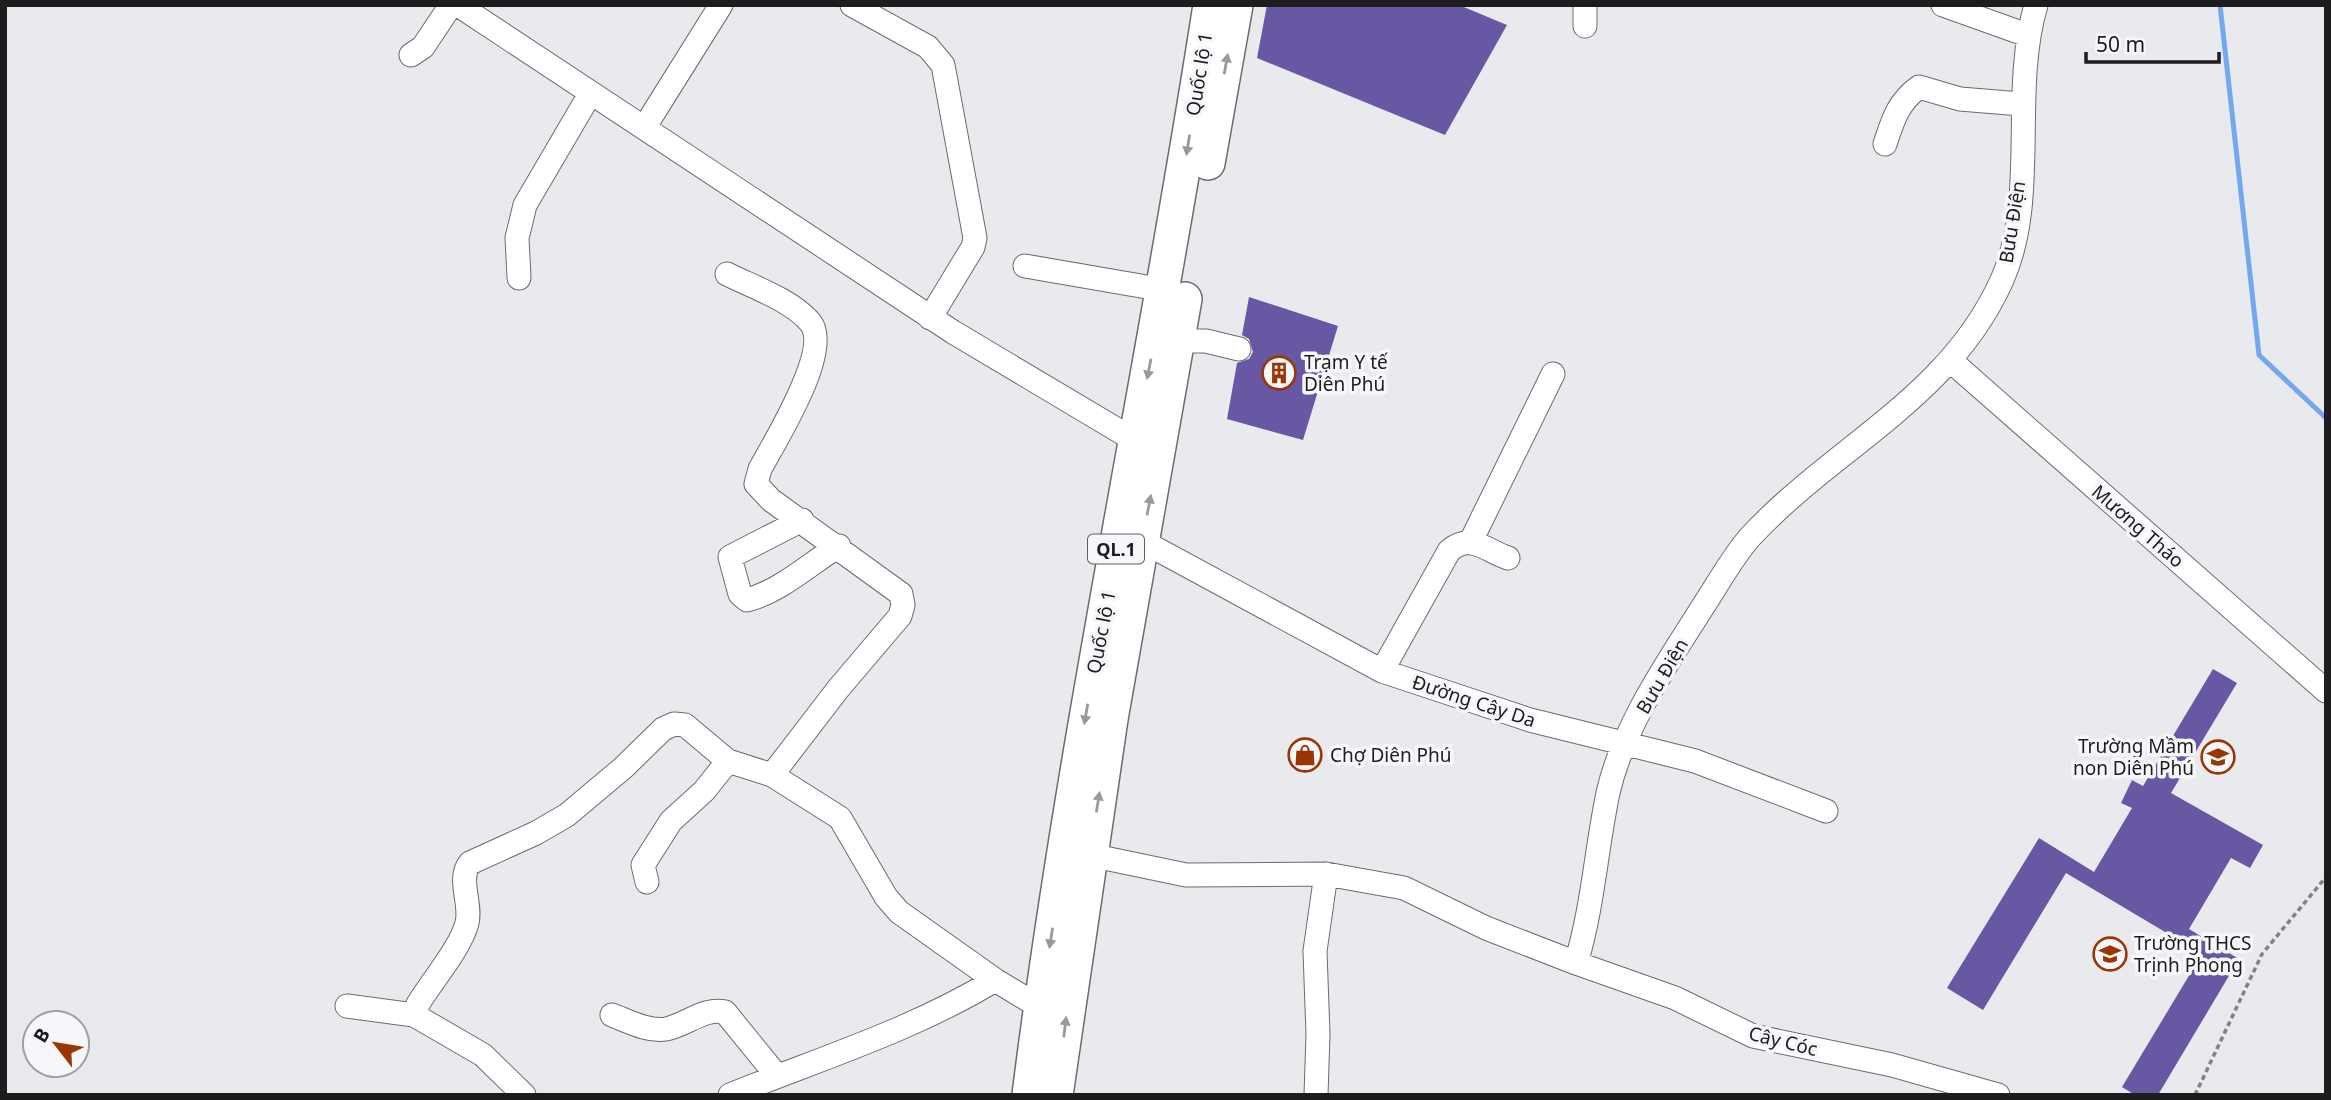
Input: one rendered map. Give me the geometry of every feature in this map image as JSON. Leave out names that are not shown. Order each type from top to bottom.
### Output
[{"type":"highway","name":"Quốc lộ 1","points":[[1029,1095],[1085,717],[1164,290],[1210,5]]},
{"type":"highway","name":"Quốc lộ 1","points":[[1056,1095],[1090,855],[1236,5]]},
{"type":"street","points":[[411,55],[423,47],[451,5]]},
{"type":"street","points":[[458,5],[930,318],[1136,441]]},
{"type":"street","points":[[644,128],[721,5]]},
{"type":"street","points":[[852,5],[928,47],[943,65],[975,238],[973,247],[930,318]]},
{"type":"street","points":[[1943,5],[2027,35]]},
{"type":"street","name":"Bưu Điện","points":[[1576,963],[1590,918],[1609,792],[1626,742],[1687,632],[1749,539],[1801,488],[1905,407],[1951,361],[1988,307],[2003,278],[2020,197],[2021,104],[2027,35],[2036,5]]},
{"type":"street","points":[[1885,144],[1895,112],[1906,96],[1919,88],[1960,99],[2021,104]]},
{"type":"street","points":[[519,278],[517,238],[525,205],[590,94]]},
{"type":"street","points":[[1025,266],[1164,290]]},
{"type":"street","points":[[727,274],[794,309],[811,323],[818,339],[808,375],[760,469],[756,484],[771,500],[839,546],[901,593],[903,605],[900,616],[838,689],[772,775]]},
{"type":"street","points":[[1178,341],[1206,341],[1239,349]]},
{"type":"street","name":"Mương Tháo","points":[[1951,361],[2326,691]]},
{"type":"street","points":[[1471,541],[1553,374]]},
{"type":"street","points":[[802,520],[730,556],[740,594],[747,600],[783,584],[839,546]]},
{"type":"street","name":"Đường Cây Da","points":[[1142,541],[1382,671],[1530,720],[1695,761],[1826,811]]},
{"type":"street","points":[[1382,671],[1442,561],[1456,545],[1471,541],[1508,558]]},
{"type":"street","points":[[414,1015],[418,1004],[466,928],[468,909],[465,878],[470,863],[536,834],[567,815],[623,768],[663,729],[674,724],[685,725],[729,761],[772,775],[839,818],[886,897],[899,912],[995,981],[1040,1007]]},
{"type":"street","points":[[647,882],[643,865],[657,840],[729,761]]},
{"type":"street","points":[[1090,855],[1186,875],[1325,874],[1404,888],[1486,928],[1576,963]]},
{"type":"street","points":[[1316,1095],[1318,1034],[1315,951],[1325,874]]},
{"type":"street","name":"Cây Cóc","points":[[1576,963],[1675,998],[1753,1036],[1892,1065],[1998,1095]]},
{"type":"street","points":[[730,1095],[931,1014],[995,981]]},
{"type":"street","points":[[347,1006],[414,1015],[483,1055],[524,1095]]},
{"type":"street","points":[[612,1014],[648,1028],[666,1029],[714,1010],[725,1012],[734,1020],[758,1057],[777,1076]]},
{"type":"path","points":[[2195,1095],[2262,954],[2326,877]]},
{"type":"building","points":[[1267,5],[1459,5],[1507,25],[1445,135],[1257,58]]},
{"type":"building","name":"Trạm Y tế Diên Phú","points":[[1249,297],[1338,326],[1303,440],[1227,419],[1237,363],[1249,359],[1253,352],[1249,339],[1242,335]]},
{"type":"building","points":[[2213,669],[2237,683],[2171,793],[2263,845],[2250,868],[2231,858],[2189,929],[2239,959],[2158,1095],[2135,1095],[2122,1087],[2202,954],[2066,873],[1983,1010],[1947,988],[2039,838],[2094,872],[2132,808],[2121,803],[2132,780],[2143,786]]},
{"type":"waterway","points":[[2220,5],[2259,355],[2326,418]]},
{"type":"place","name":"Trạm Y tế Diên Phú","points":[[1279,373]]},
{"type":"place","name":"Chợ Diên Phú","points":[[1305,755]]},
{"type":"place","name":"Trường Mầm non Diên Phú","points":[[2218,757]]},
{"type":"place","name":"Trường THCS Trịnh Phong","points":[[2110,954]]}]
